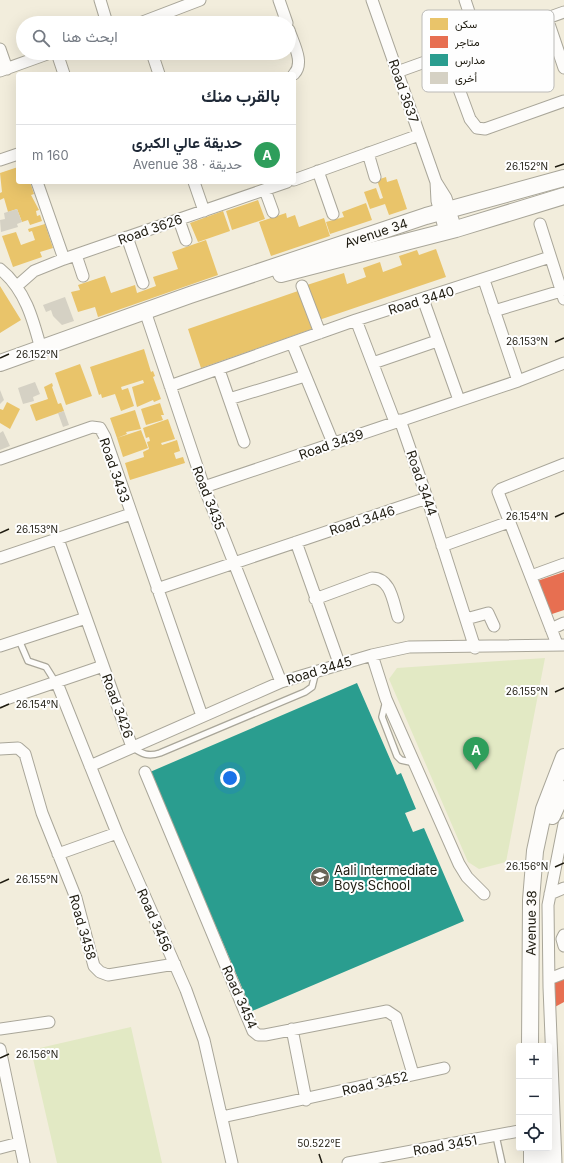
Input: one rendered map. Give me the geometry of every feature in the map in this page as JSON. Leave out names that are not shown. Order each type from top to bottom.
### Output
[{"type":"street","points":[[100,0],[105,16]]},
{"type":"street","points":[[279,0],[285,16]]},
{"type":"street","name":"Road 3637","points":[[372,0],[436,182],[444,192],[446,211],[451,231]]},
{"type":"street","points":[[465,0],[468,10]]},
{"type":"street","points":[[158,16],[196,1]]},
{"type":"street","points":[[554,15],[564,12]]},
{"type":"street","points":[[554,40],[564,68]]},
{"type":"street","points":[[0,49],[3,70],[31,60]]},
{"type":"street","points":[[296,51],[300,63],[296,72]]},
{"type":"street","points":[[59,60],[63,72]]},
{"type":"street","points":[[154,60],[158,72]]},
{"type":"street","points":[[397,72],[422,63]]},
{"type":"street","points":[[460,92],[470,119],[477,128],[485,129],[564,101]]},
{"type":"street","points":[[296,179],[419,135]]},
{"type":"street","points":[[368,153],[375,177]]},
{"type":"street","points":[[0,160],[16,155]]},
{"type":"street","points":[[318,171],[333,214]]},
{"type":"street","name":"Avenue 34","points":[[0,364],[190,295],[446,211],[564,178]]},
{"type":"street","points":[[38,184],[64,258]]},
{"type":"street","points":[[195,184],[204,211]]},
{"type":"street","name":"Road 3626","points":[[17,286],[34,271],[64,258],[179,220],[279,184]]},
{"type":"street","points":[[265,190],[273,212]]},
{"type":"street","name":"Avenue 34","points":[[190,295],[326,264],[451,231],[564,196]]},
{"type":"street","points":[[179,220],[186,240]]},
{"type":"street","points":[[494,311],[562,295],[540,224]]},
{"type":"street","points":[[127,237],[143,283]]},
{"type":"street","points":[[76,254],[83,276]]},
{"type":"street","name":"Road 3440","points":[[170,386],[219,370],[356,320],[484,280],[550,257]]},
{"type":"street","points":[[0,269],[17,286],[31,312],[41,349]]},
{"type":"street","points":[[484,280],[518,380]]},
{"type":"street","points":[[302,286],[320,333]]},
{"type":"street","points":[[423,299],[458,400]]},
{"type":"street","name":"Road 3435","points":[[145,311],[204,487],[281,682]]},
{"type":"street","name":"Road 3444","points":[[356,320],[398,421],[427,498],[475,648]]},
{"type":"street","points":[[373,363],[438,341]]},
{"type":"street","points":[[292,343],[333,443]]},
{"type":"street","name":"Road 3439","points":[[204,487],[564,363]]},
{"type":"street","points":[[219,370],[244,442]]},
{"type":"street","points":[[229,399],[305,376]]},
{"type":"street","name":"Road 3433","points":[[0,459],[92,427],[100,428],[202,716]]},
{"type":"street","points":[[560,645],[551,629],[498,495],[500,489],[564,464]]},
{"type":"street","name":"Road 3446","points":[[234,563],[427,498]]},
{"type":"street","points":[[0,558],[131,514]]},
{"type":"street","points":[[442,546],[509,522]]},
{"type":"street","name":"Road 3426","points":[[58,539],[132,746]]},
{"type":"street","points":[[296,542],[339,663]]},
{"type":"street","points":[[157,588],[234,563]]},
{"type":"street","points":[[531,576],[564,564]]},
{"type":"street","points":[[316,599],[372,578],[380,578],[386,582],[398,617]]},
{"type":"street","points":[[466,619],[488,613],[494,626]]},
{"type":"street","points":[[0,646],[86,618]]},
{"type":"street","points":[[551,629],[564,624]]},
{"type":"street","name":"Road 3445","points":[[90,766],[132,746],[281,682],[339,663],[409,647],[475,648],[560,645]]},
{"type":"street","points":[[372,655],[386,699],[459,864],[467,877],[484,894]]},
{"type":"street","name":"Road 3426","points":[[0,701],[57,683],[103,666]]},
{"type":"street","name":"Road 3456","points":[[57,683],[117,834],[175,964],[204,1040],[232,1163]]},
{"type":"street","name":"Road 3458","points":[[0,749],[18,748],[25,754],[42,813],[76,898],[94,966],[100,972],[108,975],[175,964]]},
{"type":"street","name":"Avenue 38","points":[[538,1043],[536,1009],[545,980],[542,869],[558,819],[564,757]]},
{"type":"street","name":"Road 3454","points":[[145,772],[253,1031],[258,1035],[265,1035],[387,1011],[396,1017],[413,1074]]},
{"type":"street","name":"Avenue 38","points":[[530,1043],[531,900],[533,868],[538,835],[560,786]]},
{"type":"street","points":[[558,819],[558,830],[562,847]]},
{"type":"street","points":[[556,1163],[545,980],[548,905],[562,847],[558,819]]},
{"type":"street","points":[[58,854],[117,834]]},
{"type":"street","points":[[550,894],[564,888]]},
{"type":"street","points":[[545,980],[564,973]]},
{"type":"street","points":[[0,1029],[49,1022]]},
{"type":"street","points":[[292,1029],[306,1100]]},
{"type":"street","points":[[0,1049],[2,1073],[24,1163]]},
{"type":"street","name":"Road 3452","points":[[222,1117],[306,1100],[444,1068]]},
{"type":"street","name":"Road 3451","points":[[356,1162],[516,1132]]},
{"type":"street","points":[[0,1148],[19,1143]]},
{"type":"street","points":[[535,1155],[547,1163]]},
{"type":"lane","points":[[19,640],[28,661],[46,667],[57,683]]},
{"type":"lane","points":[[132,746],[144,755],[149,756],[160,753],[306,692],[314,683],[316,671]]},
{"type":"lane","points":[[496,1136],[502,1163]]},
{"type":"green space","points":[[545,658],[506,862],[479,869],[468,862],[389,679],[397,668]]},
{"type":"green space","points":[[131,1027],[162,1163],[57,1163],[31,1050]]},
{"type":"building: سكن","points":[[16,168],[16,184],[31,184],[34,194],[31,195],[39,210],[36,211],[37,216],[40,215],[42,221],[30,225],[28,220],[22,222],[17,209],[8,212],[4,198],[0,200],[0,193],[2,192],[0,173]]},
{"type":"building: سكن","points":[[386,177],[387,182],[397,179],[407,209],[389,215],[385,204],[370,209],[364,192],[376,188],[380,199],[383,198],[377,180]]},
{"type":"building: سكن","points":[[258,200],[265,219],[232,230],[226,211]]},
{"type":"building: سكن","points":[[366,203],[372,220],[330,234],[326,222],[344,217],[342,212]]},
{"type":"building: سكن","points":[[223,211],[230,231],[198,242],[190,223]]},
{"type":"building: سكن","points":[[286,213],[287,218],[295,215],[299,227],[324,218],[330,236],[271,256],[259,222]]},
{"type":"building: سكن","points":[[45,224],[53,248],[40,252],[42,257],[13,267],[2,236],[16,232],[21,245],[35,240],[32,231],[29,232],[28,229]]},
{"type":"building: سكن","points":[[206,240],[218,275],[98,317],[95,307],[78,312],[71,292],[80,290],[78,285],[105,276],[111,293],[135,285],[137,293],[156,286],[153,277],[178,269],[172,252]]},
{"type":"building: سكن","points":[[436,249],[446,277],[319,320],[307,285],[344,273],[347,284],[366,277],[363,268],[380,262],[383,272],[402,265],[399,256],[417,250],[419,255]]},
{"type":"building: سكن","points":[[0,286],[21,320],[0,333]]},
{"type":"building: سكن","points":[[298,291],[312,329],[201,368],[188,329]]},
{"type":"building: سكن","points":[[144,349],[151,372],[153,371],[155,376],[153,377],[161,399],[154,402],[153,400],[137,407],[132,387],[144,383],[143,380],[121,387],[122,390],[128,388],[134,406],[121,411],[115,394],[102,398],[101,394],[99,395],[90,367]]},
{"type":"building: سكن","points":[[80,364],[92,396],[66,405],[55,373]]},
{"type":"building: سكن","points":[[52,383],[58,404],[61,403],[64,411],[36,421],[30,405],[48,399],[44,387]]},
{"type":"building: سكن","points":[[7,402],[20,409],[10,429],[0,423],[0,409],[3,410]]},
{"type":"building: سكن","points":[[160,403],[164,415],[161,415],[163,420],[146,425],[141,409]]},
{"type":"building: سكن","points":[[135,410],[141,429],[126,432],[127,434],[117,438],[110,418]]},
{"type":"building: سكن","points":[[168,419],[175,439],[161,443],[162,445],[177,440],[180,451],[174,453],[176,459],[183,457],[185,463],[130,480],[125,463],[144,457],[143,452],[149,449],[147,442],[150,441],[149,437],[146,438],[143,428]]},
{"type":"building: سكن","points":[[141,430],[148,448],[123,457],[117,438]]},
{"type":"building: متاجر","points":[[564,572],[564,610],[549,615],[537,581]]},
{"type":"building: متاجر","points":[[564,978],[564,1002],[553,1008],[552,984]]},
{"type":"building: مدارس","name":"Aali Intermediate Boys School","points":[[357,683],[397,775],[401,773],[416,809],[405,813],[413,832],[424,828],[464,921],[252,1011],[150,772]]},
{"type":"building: أخرى","points":[[17,209],[22,222],[17,224],[18,227],[1,232],[0,220],[5,219],[4,213]]},
{"type":"building: أخرى","points":[[65,297],[74,321],[62,325],[53,316],[51,310],[46,312],[43,305]]},
{"type":"building: أخرى","points":[[35,382],[40,394],[33,397],[34,401],[23,404],[18,388]]},
{"type":"building: أخرى","points":[[0,390],[4,400],[0,404]]},
{"type":"building: أخرى","points":[[64,411],[69,425],[63,427],[58,413]]},
{"type":"building: أخرى","points":[[3,431],[10,446],[0,450],[0,433]]},
{"type":"place","name":"حديقة عالي الكبرى","points":[[476,770]]},
{"type":"place","name":"Aali Intermediate Boys School","points":[[320,877]]}]
